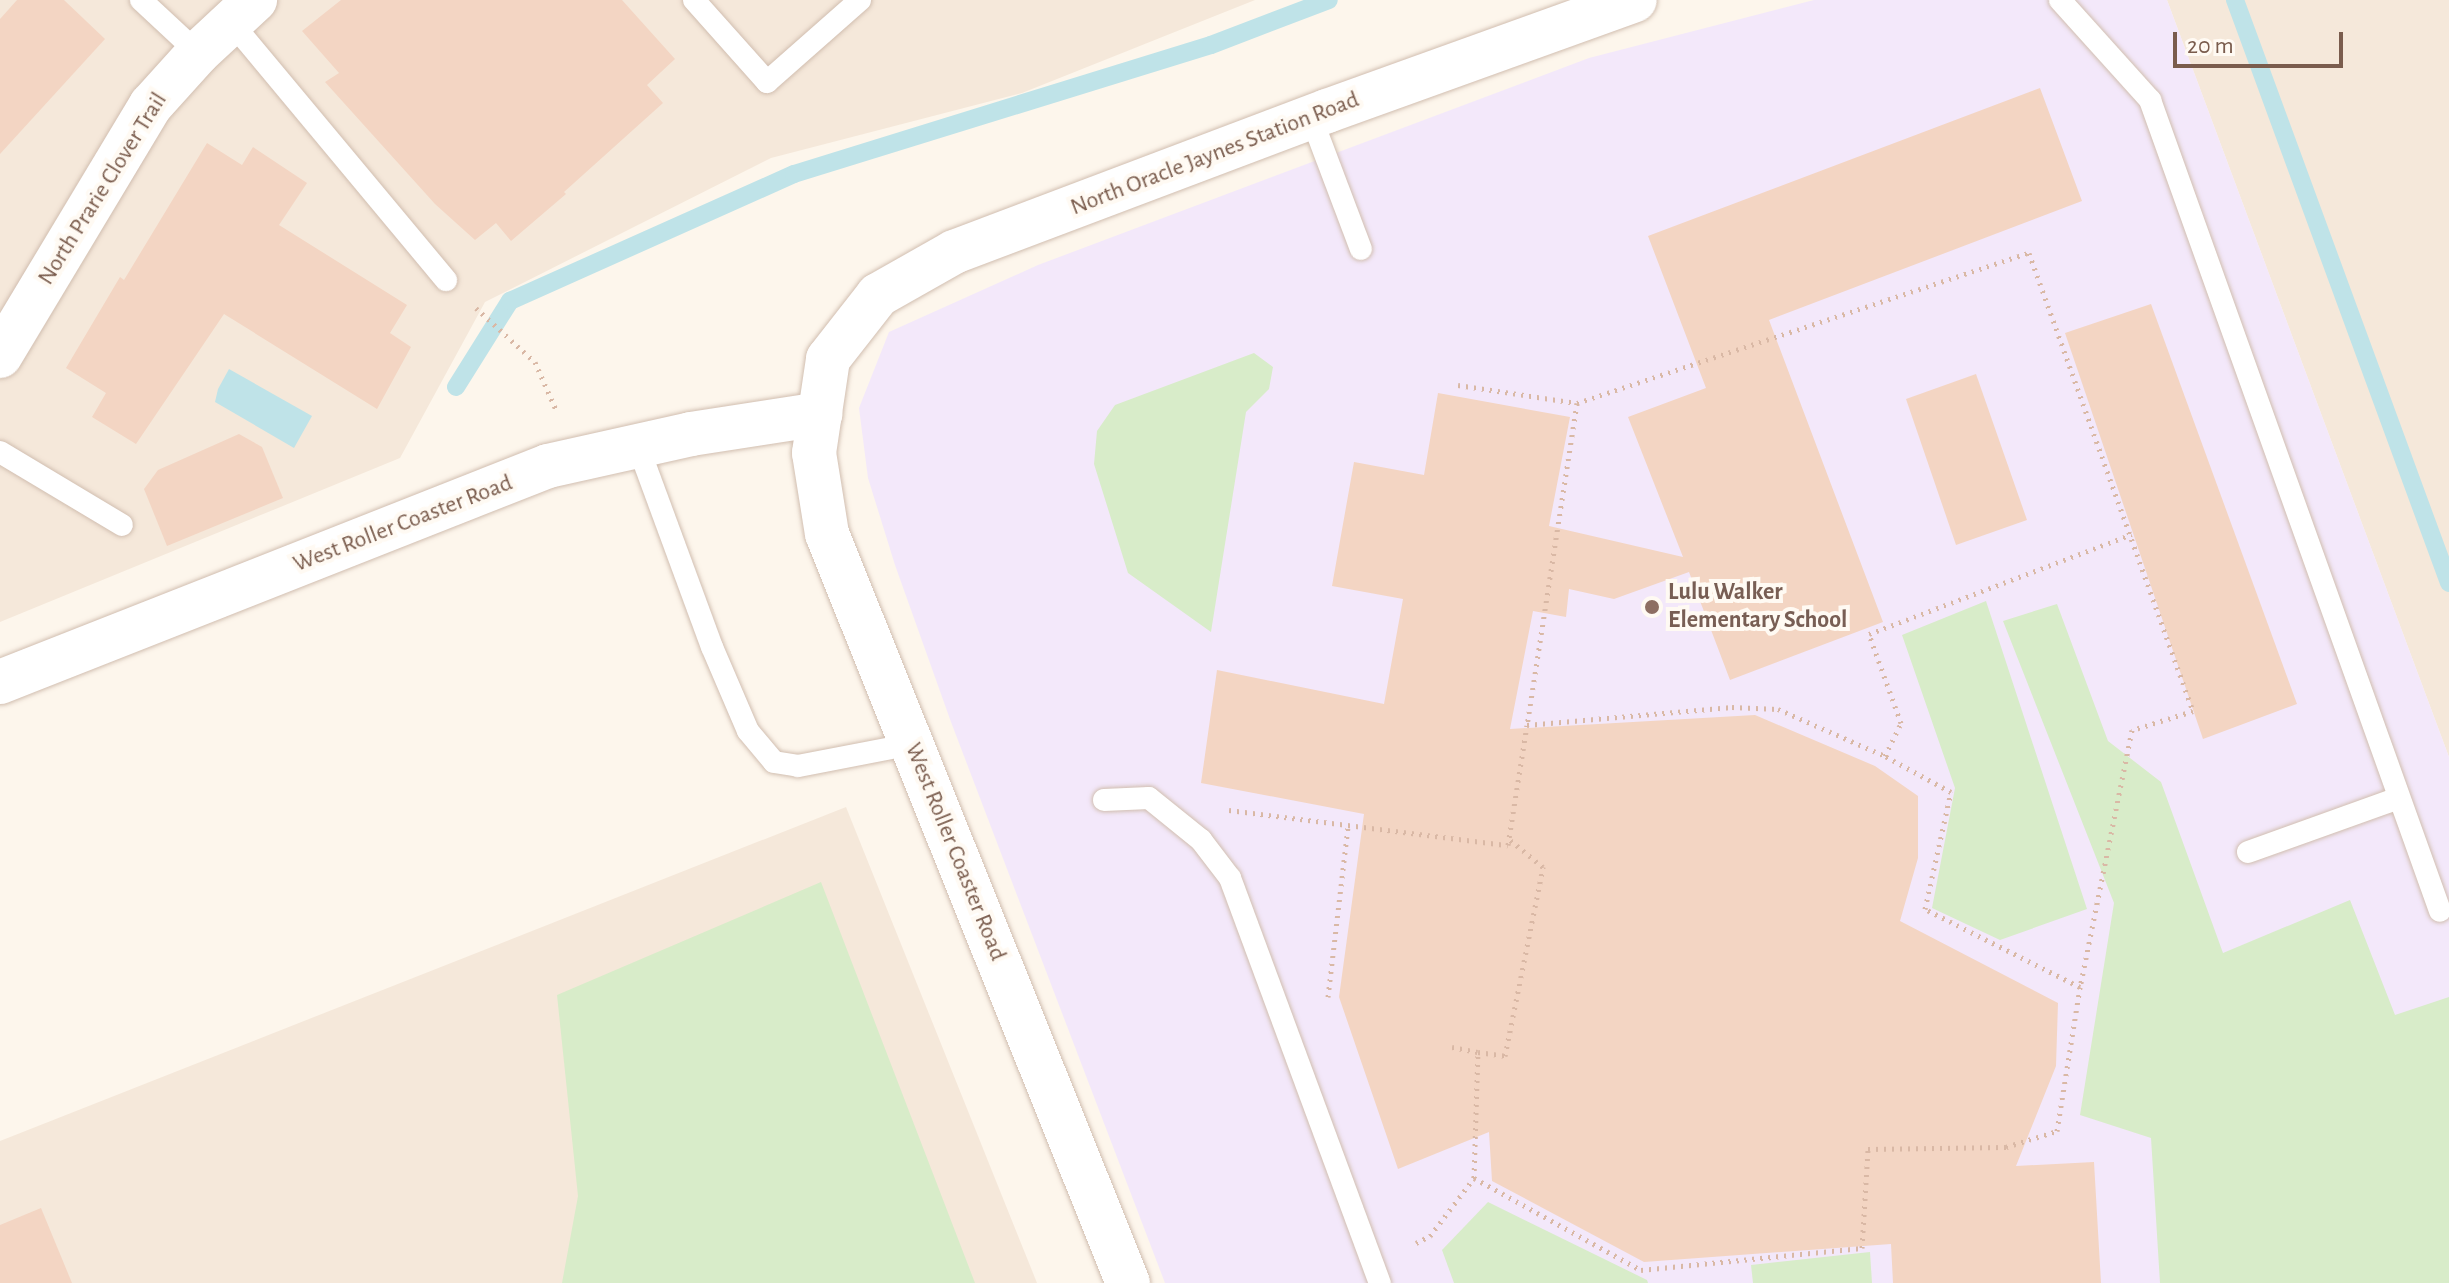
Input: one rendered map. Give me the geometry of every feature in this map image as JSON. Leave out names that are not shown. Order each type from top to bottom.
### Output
[{"type":"street","name":"North Oracle Jaynes Station Road","points":[[828,359],[878,295],[954,252],[1311,117],[1635,0]]},
{"type":"street","name":"North Prarie Clover Trail","points":[[0,356],[151,105],[198,53],[243,11]]},
{"type":"street","name":"West Roller Coaster Road","points":[[828,359],[814,453],[827,534],[1128,1283]]},
{"type":"street","name":"West Roller Coaster Road","points":[[0,682],[548,466],[638,446],[820,414]]},
{"type":"lane","points":[[141,0],[198,53]]},
{"type":"lane","points":[[694,0],[767,82],[860,0]]},
{"type":"lane","points":[[2060,0],[2150,100],[2440,911]]},
{"type":"lane","points":[[243,11],[446,280]]},
{"type":"lane","points":[[1311,117],[1361,249]]},
{"type":"lane","points":[[638,446],[748,731],[774,762],[798,766],[912,744]]},
{"type":"lane","points":[[0,452],[122,525]]},
{"type":"lane","points":[[1104,800],[1149,798],[1201,840],[1230,878],[1380,1283]]},
{"type":"lane","points":[[2248,852],[2399,798]]},
{"type":"path","points":[[1458,385],[1577,403],[2029,253],[2193,711],[2132,730],[2080,987],[2057,1131],[2006,1147],[1868,1149],[1862,1248],[1641,1270],[1474,1178]]},
{"type":"path","points":[[475,307],[535,362],[579,460]]},
{"type":"path","points":[[1216,808],[1508,845],[1577,403]]},
{"type":"path","points":[[1885,756],[1901,723],[1869,634],[2132,534]]},
{"type":"path","points":[[1527,725],[1732,707],[1778,709],[1885,756],[1951,792],[1925,909],[2080,987]]},
{"type":"path","points":[[1328,997],[1348,826]]},
{"type":"path","points":[[1452,1047],[1505,1056],[1543,867],[1510,840]]},
{"type":"path","points":[[1416,1243],[1430,1236],[1474,1178],[1478,1052]]},
{"type":"shaded area","points":[[0,0],[1255,0],[1022,93],[771,158],[485,302],[400,458],[0,622]]},
{"type":"shaded area","name":"Lulu Walker Elementary School","points":[[1814,0],[2167,0],[2449,757],[2449,1283],[1165,1283],[951,722],[895,565],[868,478],[859,408],[889,332],[1038,265],[1589,58]]},
{"type":"shaded area","points":[[2167,0],[2449,0],[2449,757]]},
{"type":"shaded area","points":[[846,807],[1037,1283],[0,1283],[0,1141]]},
{"type":"green space","points":[[1254,353],[1273,367],[1269,389],[1246,412],[1211,632],[1128,573],[1094,464],[1097,431],[1115,405]]},
{"type":"green space","points":[[1986,601],[2087,909],[2000,940],[1932,908],[1955,788],[1902,635]]},
{"type":"green space","points":[[2057,604],[2108,741],[2161,782],[2223,953],[2350,900],[2395,1015],[2449,997],[2449,1283],[2160,1283],[2151,1138],[2080,1115],[2114,903],[2003,621]]},
{"type":"green space","points":[[821,882],[975,1283],[562,1283],[578,1196],[557,995]]},
{"type":"green space","points":[[1488,1202],[1648,1283],[1454,1283],[1442,1250]]},
{"type":"green space","points":[[1870,1252],[1872,1283],[1753,1283],[1751,1265]]},
{"type":"water","points":[[229,369],[312,416],[294,448],[215,402]]},
{"type":"building","points":[[17,0],[64,0],[105,39],[0,154],[0,19]]},
{"type":"building","points":[[341,0],[622,0],[675,59],[647,85],[663,103],[564,192],[566,194],[511,241],[496,223],[475,240],[435,204],[325,82],[339,73],[302,31]]},
{"type":"building","points":[[2040,88],[2082,201],[1769,320],[1883,622],[1730,680],[1689,572],[1614,599],[1569,589],[1566,617],[1533,611],[1510,729],[1755,715],[1875,766],[1918,796],[1918,858],[1900,921],[2058,1003],[2056,1066],[2016,1166],[2094,1162],[2101,1283],[1893,1283],[1891,1244],[1644,1262],[1492,1181],[1489,1132],[1398,1169],[1339,997],[1364,814],[1201,783],[1217,670],[1384,704],[1403,599],[1332,586],[1354,462],[1424,475],[1438,393],[1570,417],[1549,526],[1683,557],[1628,417],[1706,388],[1648,236]]},
{"type":"building","points":[[207,143],[242,165],[253,147],[307,183],[279,225],[407,305],[390,333],[411,347],[377,409],[224,314],[136,444],[92,417],[106,393],[66,368],[120,277],[124,280]]},
{"type":"building","points":[[2151,304],[2297,704],[2203,739],[2065,333]]},
{"type":"building","points":[[1976,374],[2027,520],[1956,545],[1906,399]]},
{"type":"building","points":[[239,434],[262,447],[283,498],[167,546],[144,489],[158,470]]},
{"type":"building","points":[[41,1208],[72,1283],[0,1283],[0,1225]]},
{"type":"waterway","points":[[456,387],[510,301],[794,174],[1211,45],[1329,0]]},
{"type":"waterway","points":[[2235,0],[2449,583]]},
{"type":"place","name":"Lulu Walker Elementary School","points":[[1652,607]]}]
